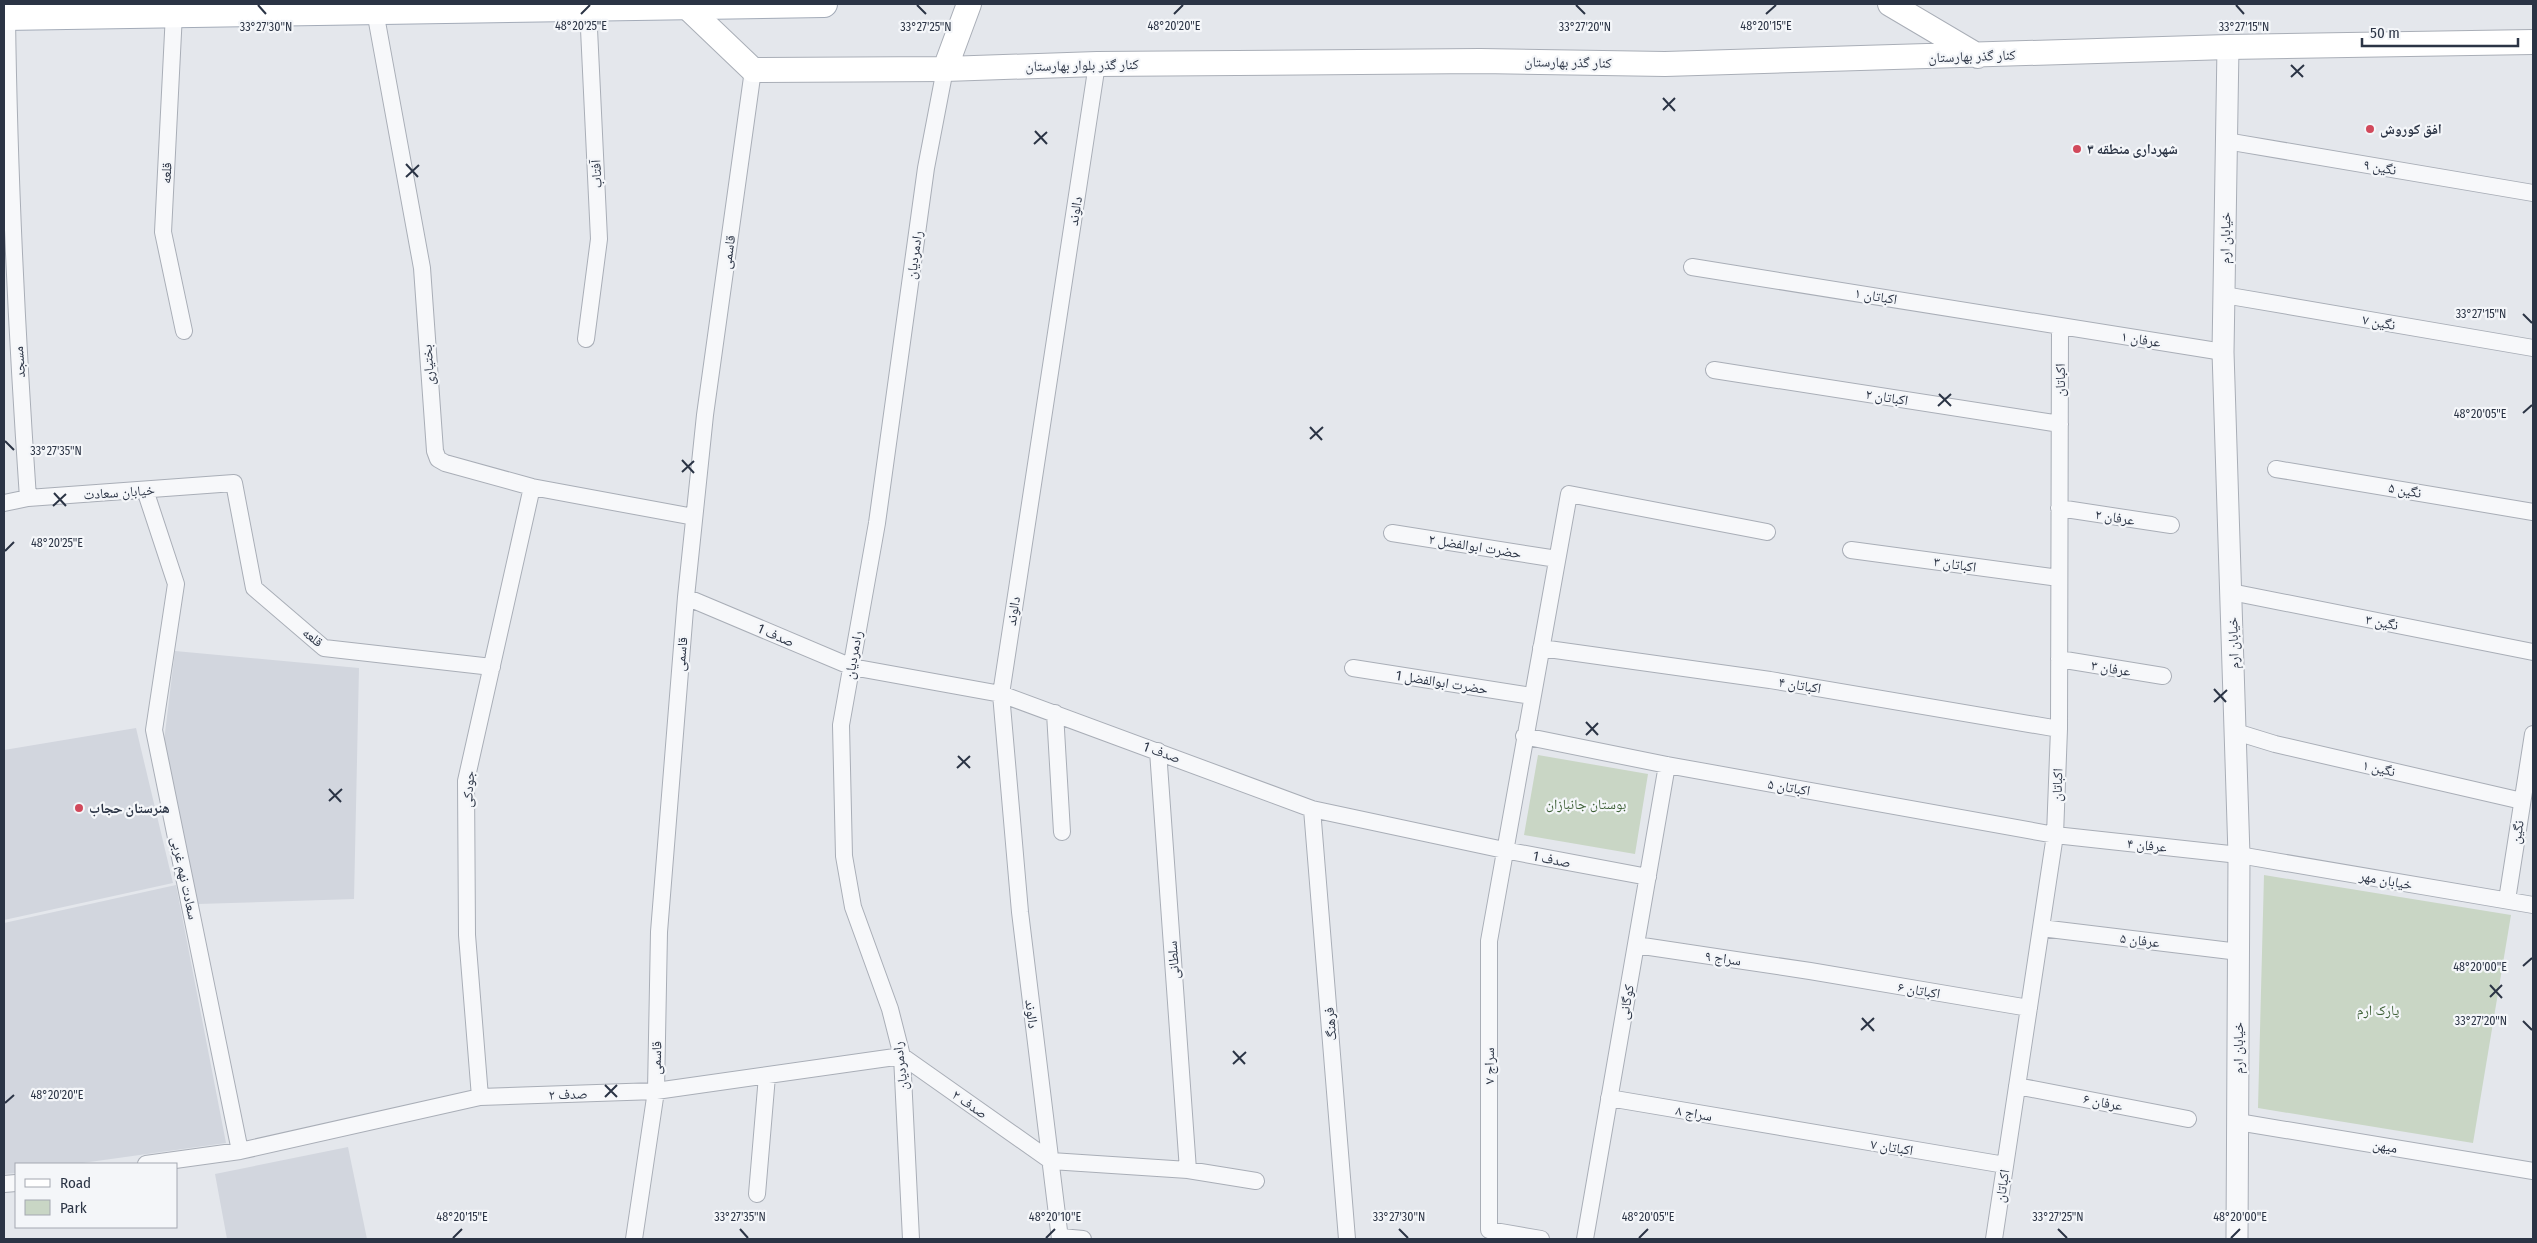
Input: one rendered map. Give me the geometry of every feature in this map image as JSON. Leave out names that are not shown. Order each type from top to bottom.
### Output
[{"type":"main road","points":[[5,17],[824,4]]},
{"type":"main road","points":[[946,69],[969,4]]},
{"type":"main road","points":[[1890,4],[1978,56]]},
{"type":"main road","points":[[686,6],[753,70]]},
{"type":"main road","name":"کنار گذر بهارستان","points":[[1412,63],[1480,61],[1665,64],[2228,47],[2533,42]]},
{"type":"main road","name":"کنار گذر بلوار بهارستان","points":[[753,70],[946,69],[1097,64],[1412,63]]},
{"type":"street","name":"آفتاب","points":[[586,339],[599,239],[588,8]]},
{"type":"street","name":"بختیاری","points":[[375,11],[422,268],[435,451],[438,459],[445,463],[532,487],[694,517]]},
{"type":"street","name":"قلعه","points":[[174,13],[163,232],[184,331]]},
{"type":"street","name":"مسجد","points":[[5,17],[12,232],[28,498]]},
{"type":"street","name":"خیابان ارم","points":[[2228,47],[2223,352],[2239,855],[2237,1239]]},
{"type":"street","name":"دالوند","points":[[1060,1238],[1020,912],[1000,694],[1097,64]]},
{"type":"street","name":"رادمردیان","points":[[911,1239],[902,1056],[890,1009],[853,908],[844,856],[841,724],[877,523],[926,168],[946,69]]},
{"type":"street","name":"قاسمی","points":[[634,1239],[656,1092],[659,932],[694,517],[705,415],[753,70]]},
{"type":"street","name":"نگین ۹","points":[[2226,141],[2533,193]]},
{"type":"street","name":"اکباتان ۱","points":[[1692,267],[2060,326]]},
{"type":"street","name":"نگین ۷","points":[[2224,295],[2533,348]]},
{"type":"street","name":"عرفان ۱","points":[[2060,326],[2223,352]]},
{"type":"street","name":"اکباتان","points":[[1994,1239],[2055,835],[2059,729],[2060,326]]},
{"type":"street","name":"اکباتان ۲","points":[[1714,370],[2060,424]]},
{"type":"street","name":"نگین ۵","points":[[2276,469],[2533,512]]},
{"type":"street","name":"قلعه","points":[[234,483],[254,588],[324,648],[492,667]]},
{"type":"street","name":"خیابان سعادت","points":[[4,502],[28,498],[234,483]]},
{"type":"street","name":"جودکی","points":[[480,1097],[467,935],[466,781],[532,487]]},
{"type":"street","name":"سعادت نهم غربی","points":[[145,490],[176,584],[154,730],[240,1151]]},
{"type":"street","points":[[1504,850],[1568,494],[1767,532]]},
{"type":"street","name":"عرفان ۲","points":[[2059,508],[2171,526]]},
{"type":"street","name":"حضرت ابوالفضل ۲","points":[[1392,533],[1557,559]]},
{"type":"street","name":"اکباتان ۳","points":[[1851,550],[2059,578]]},
{"type":"street","name":"نگین ۳","points":[[2231,592],[2533,652]]},
{"type":"street","name":"صدف 1","points":[[686,597],[852,666],[1000,694],[1158,751],[1312,810],[1504,850],[1648,876]]},
{"type":"street","name":"اکباتان ۴","points":[[1540,648],[1770,680],[2059,729]]},
{"type":"street","name":"عرفان ۳","points":[[2059,659],[2163,676]]},
{"type":"street","name":"حضرت ابوالفضل 1","points":[[1353,668],[1532,696]]},
{"type":"street","points":[[1054,713],[1062,832]]},
{"type":"street","name":"نگین ۱","points":[[2236,732],[2275,744],[2522,801]]},
{"type":"street","name":"نگین","points":[[2506,900],[2522,801],[2532,756],[2533,734]]},
{"type":"street","name":"اکباتان ۵","points":[[1524,736],[1667,765],[2055,835]]},
{"type":"street","name":"سلطانی","points":[[1158,751],[1188,1170]]},
{"type":"street","name":"کوگانی","points":[[1585,1239],[1667,765]]},
{"type":"street","name":"فرهنگ","points":[[1312,810],[1347,1239]]},
{"type":"street","name":"عرفان ۴","points":[[2055,835],[2239,855]]},
{"type":"street","name":"سراج ۷","points":[[1504,850],[1489,941],[1490,1230],[1542,1239]]},
{"type":"street","name":"خیابان مهر","points":[[2239,855],[2533,905]]},
{"type":"street","name":"عرفان ۵","points":[[2041,928],[2238,952]]},
{"type":"street","name":"سراج ۹","points":[[1636,945],[1810,971]]},
{"type":"street","name":"اکباتان ۶","points":[[1810,971],[2029,1008]]},
{"type":"street","name":"صدف ۲","points":[[153,1163],[240,1151],[480,1097],[656,1092],[902,1056],[1051,1161]]},
{"type":"street","points":[[757,1194],[767,1076]]},
{"type":"street","name":"عرفان ۶","points":[[2017,1086],[2188,1119]]},
{"type":"street","name":"سراج ۸","points":[[1609,1098],[1780,1128]]},
{"type":"street","name":"میهن","points":[[2238,1122],[2533,1171]]},
{"type":"street","name":"اکباتان ۷","points":[[1780,1128],[2005,1165]]},
{"type":"street","points":[[1051,1161],[1188,1170],[1256,1181]]},
{"type":"street","points":[[1060,1238],[1083,1239]]},
{"type":"shaded area","points":[[175,651],[359,668],[354,899],[198,904],[164,741]]},
{"type":"shaded area","name":"هنرستان حجاب","points":[[136,728],[173,883],[4,920],[4,750]]},
{"type":"shaded area","points":[[176,885],[226,1143],[82,1163],[15,1163],[15,1173],[4,1174],[4,923]]},
{"type":"shaded area","points":[[348,1147],[367,1239],[227,1239],[215,1174]]},
{"type":"green space","name":"بوستان جانبازان","points":[[1538,755],[1648,774],[1635,854],[1524,835]]},
{"type":"green space","name":"پارک ارم","points":[[2264,875],[2511,915],[2473,1143],[2258,1108]]},
{"type":"place","name":"افق کوروش","points":[[2370,129]]},
{"type":"place","name":"شهرداری منطقه ۳","points":[[2077,149]]},
{"type":"place","name":"هنرستان حجاب","points":[[79,808]]}]
